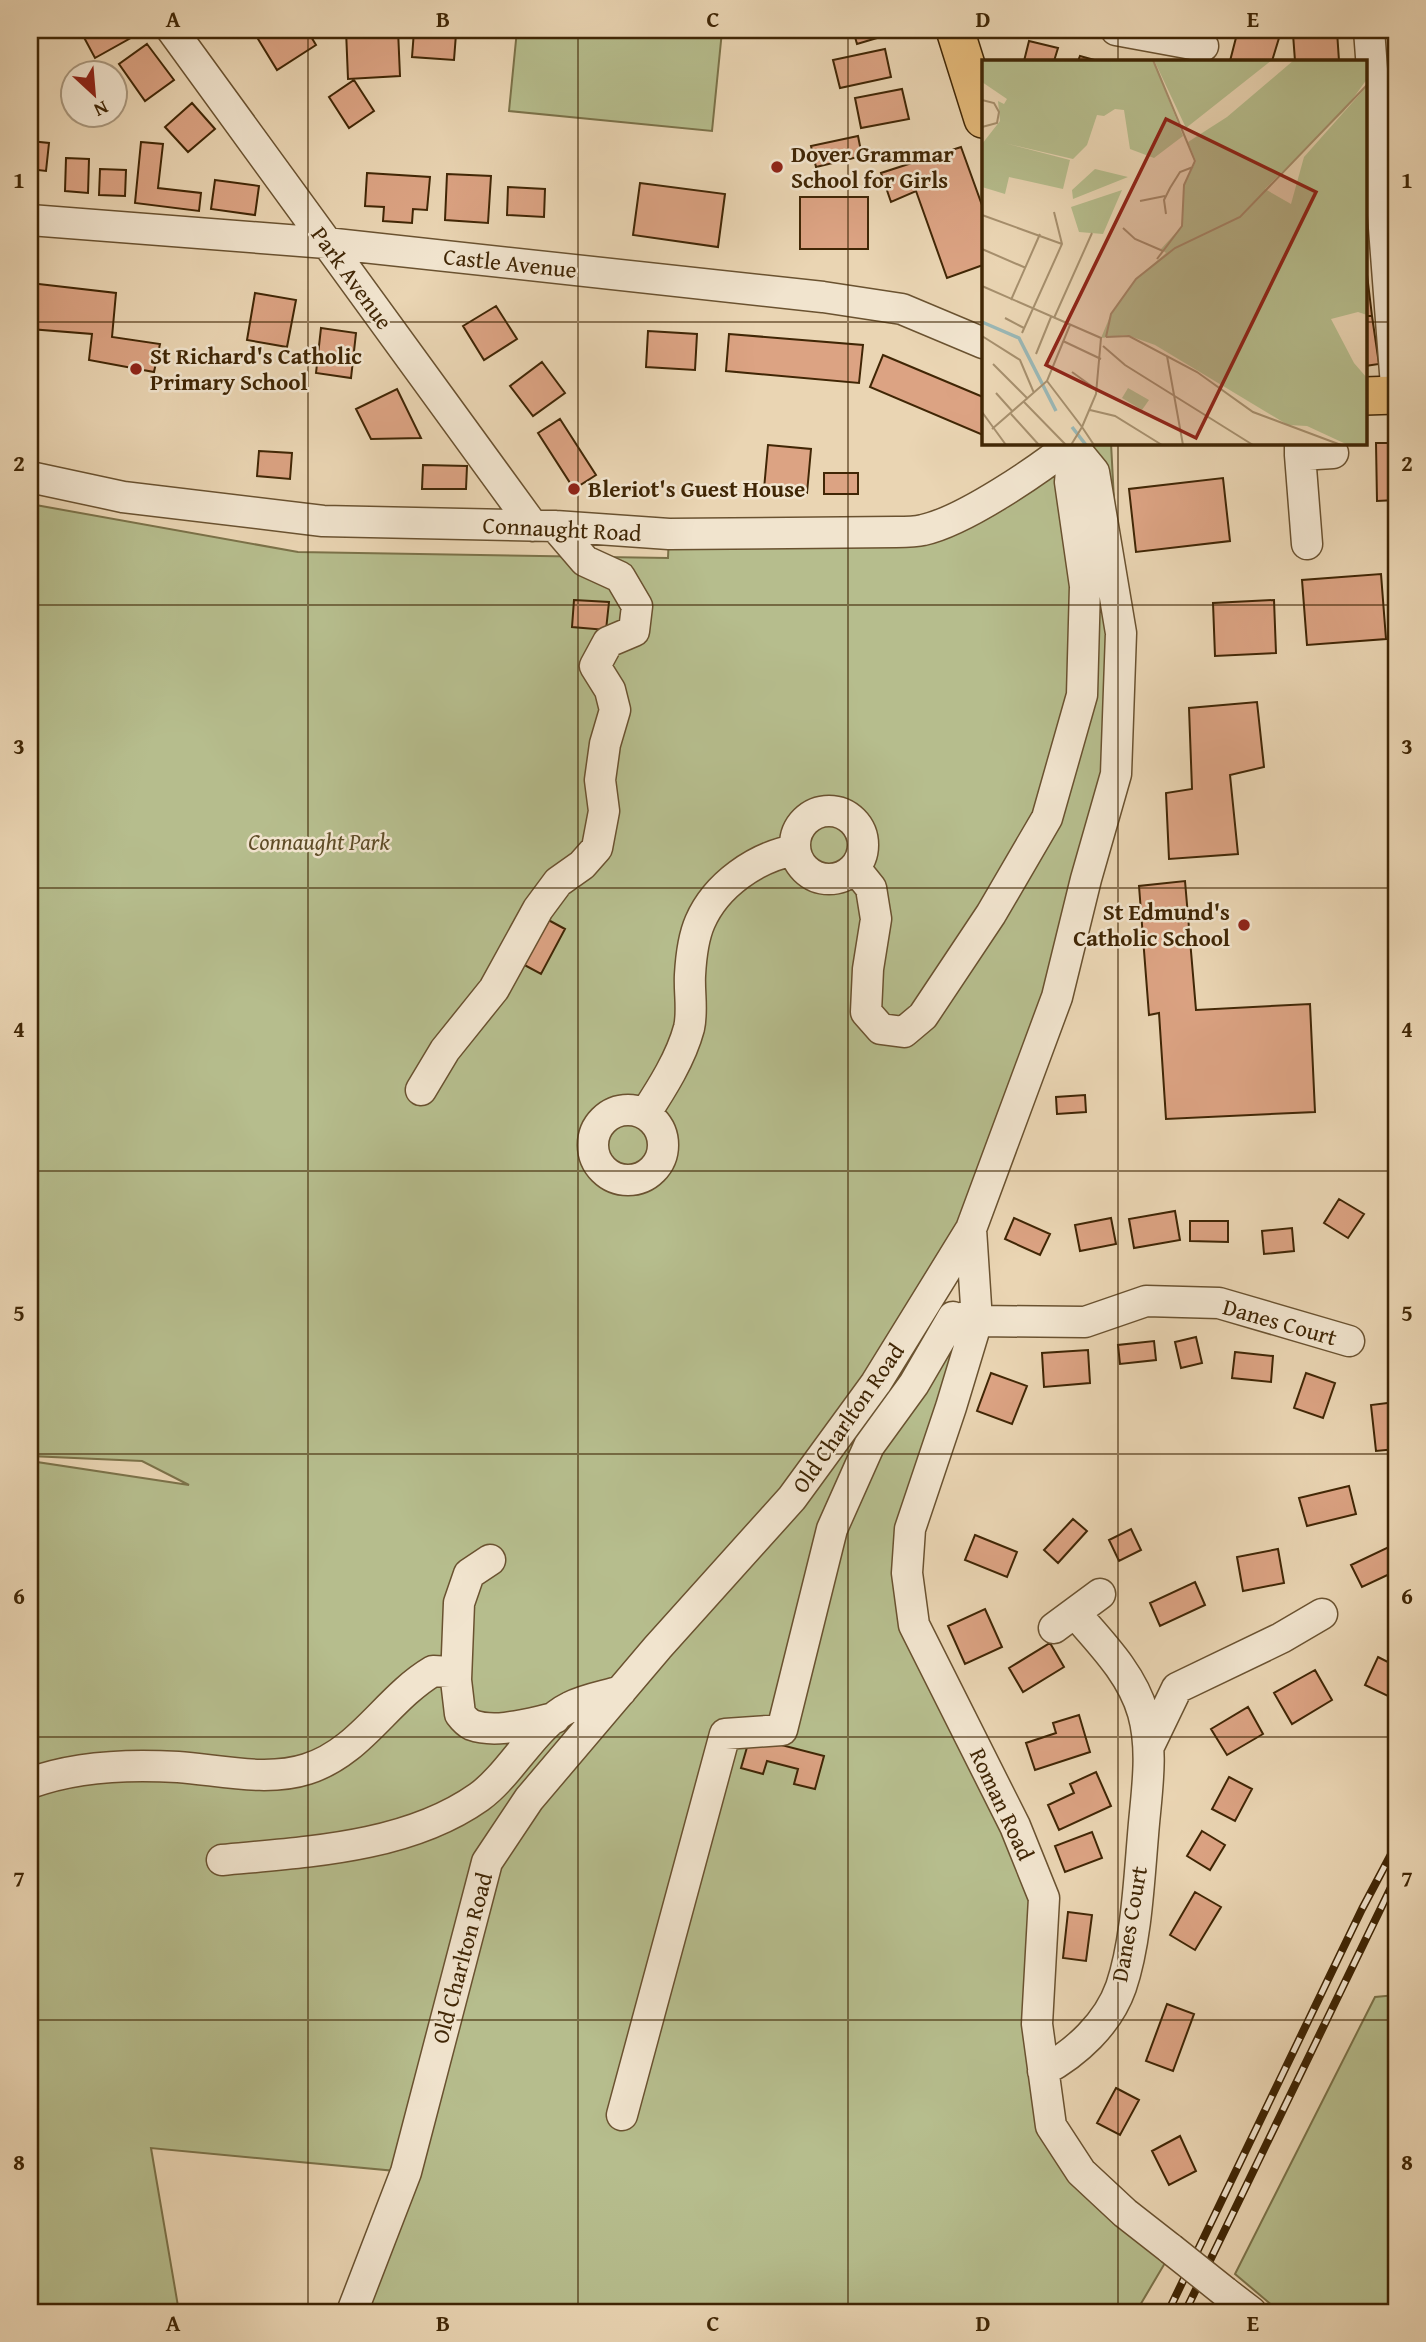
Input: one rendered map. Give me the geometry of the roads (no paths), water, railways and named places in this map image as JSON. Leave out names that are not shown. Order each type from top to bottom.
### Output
[{"type":"main road","points":[[955,30],[982,117]]},
{"type":"main road","points":[[1366,396],[1396,395]]},
{"type":"street","name":"Park Avenue","points":[[172,30],[326,243],[544,526],[585,561],[620,578],[638,606],[634,631],[608,642],[596,666],[610,690],[615,710],[605,744],[600,780],[604,811],[597,848],[582,865],[558,882],[538,909],[494,989],[445,1050],[421,1090]]},
{"type":"street","points":[[1116,30],[1203,46]]},
{"type":"street","points":[[1369,30],[1375,247],[1396,386]]},
{"type":"street","name":"Castle Avenue","points":[[30,220],[326,243],[823,297],[902,309],[982,342]]},
{"type":"street","points":[[855,868],[871,888],[876,919],[868,969],[866,1012],[881,1029],[904,1032],[923,1016],[991,914],[1047,818],[1082,695],[1085,586],[1070,482],[1068,446]]},
{"type":"street","name":"Connaught Road","points":[[30,477],[123,497],[323,521],[544,526],[669,534],[922,531],[948,522],[1013,484],[1068,446]]},
{"type":"street","name":"Old Charlton Road","points":[[352,2312],[406,2172],[487,1862],[529,1799],[792,1497],[876,1383],[971,1229],[1057,997],[1086,879],[1116,775],[1121,633],[1094,472],[1068,446]]},
{"type":"street","points":[[1307,544],[1300,449],[1333,453]]},
{"type":"street","points":[[839,811],[850,817],[863,835],[862,858],[847,875],[825,879],[814,876],[798,860],[795,850],[799,827],[817,812],[839,811]]},
{"type":"street","points":[[645,1114],[669,1072],[687,1032],[690,977],[700,920],[720,893],[739,875],[761,860],[795,850]]},
{"type":"street","name":"Roman Road","points":[[971,1229],[965,1319],[951,1407],[910,1529],[907,1573],[914,1625],[1015,1826],[1044,1898],[1037,2024],[1051,2126],[1081,2172],[1168,2256],[1251,2312]]},
{"type":"street","name":"Danes Court","points":[[923,1307],[965,1319],[1085,1322],[1146,1301],[1219,1303],[1349,1341]]},
{"type":"street","points":[[622,2115],[724,1734],[782,1730],[832,1529],[869,1446],[965,1319]]},
{"type":"street","points":[[490,1560],[470,1574],[459,1603],[456,1680],[460,1714],[471,1724],[487,1727],[512,1727],[555,1718]]},
{"type":"street","name":"Danes Court","points":[[1100,1594],[1065,1621],[1121,1668],[1147,1685],[1177,1688],[1149,1746]]},
{"type":"street","points":[[1177,1688],[1281,1638],[1322,1615]]},
{"type":"street","name":"Danes Court","points":[[1043,2071],[1062,2061],[1096,2030],[1120,1989],[1133,1932],[1149,1746],[1142,1712],[1121,1668]]},
{"type":"street","points":[[30,1783],[64,1772],[107,1768],[175,1767],[273,1774],[296,1772],[324,1762],[349,1746],[433,1671],[450,1672],[456,1680]]},
{"type":"street","points":[[222,1860],[338,1849],[438,1820],[480,1797],[555,1718],[570,1707],[621,1691]]},
{"type":"railway","points":[[1168,2312],[1362,1909],[1396,1845]]},
{"type":"railway","points":[[1185,2312],[1396,1877]]},
{"type":"place","name":"Dover Grammar School for Girls","points":[[777,167]]},
{"type":"place","name":"St Richard's Catholic Primary School","points":[[136,369]]},
{"type":"place","name":"Bleriot's Guest House","points":[[574,489]]},
{"type":"place","name":"St Edmund's Catholic School","points":[[1244,925]]},
{"type":"park label","name":"Connaught Park","points":[[319,842]]}]
